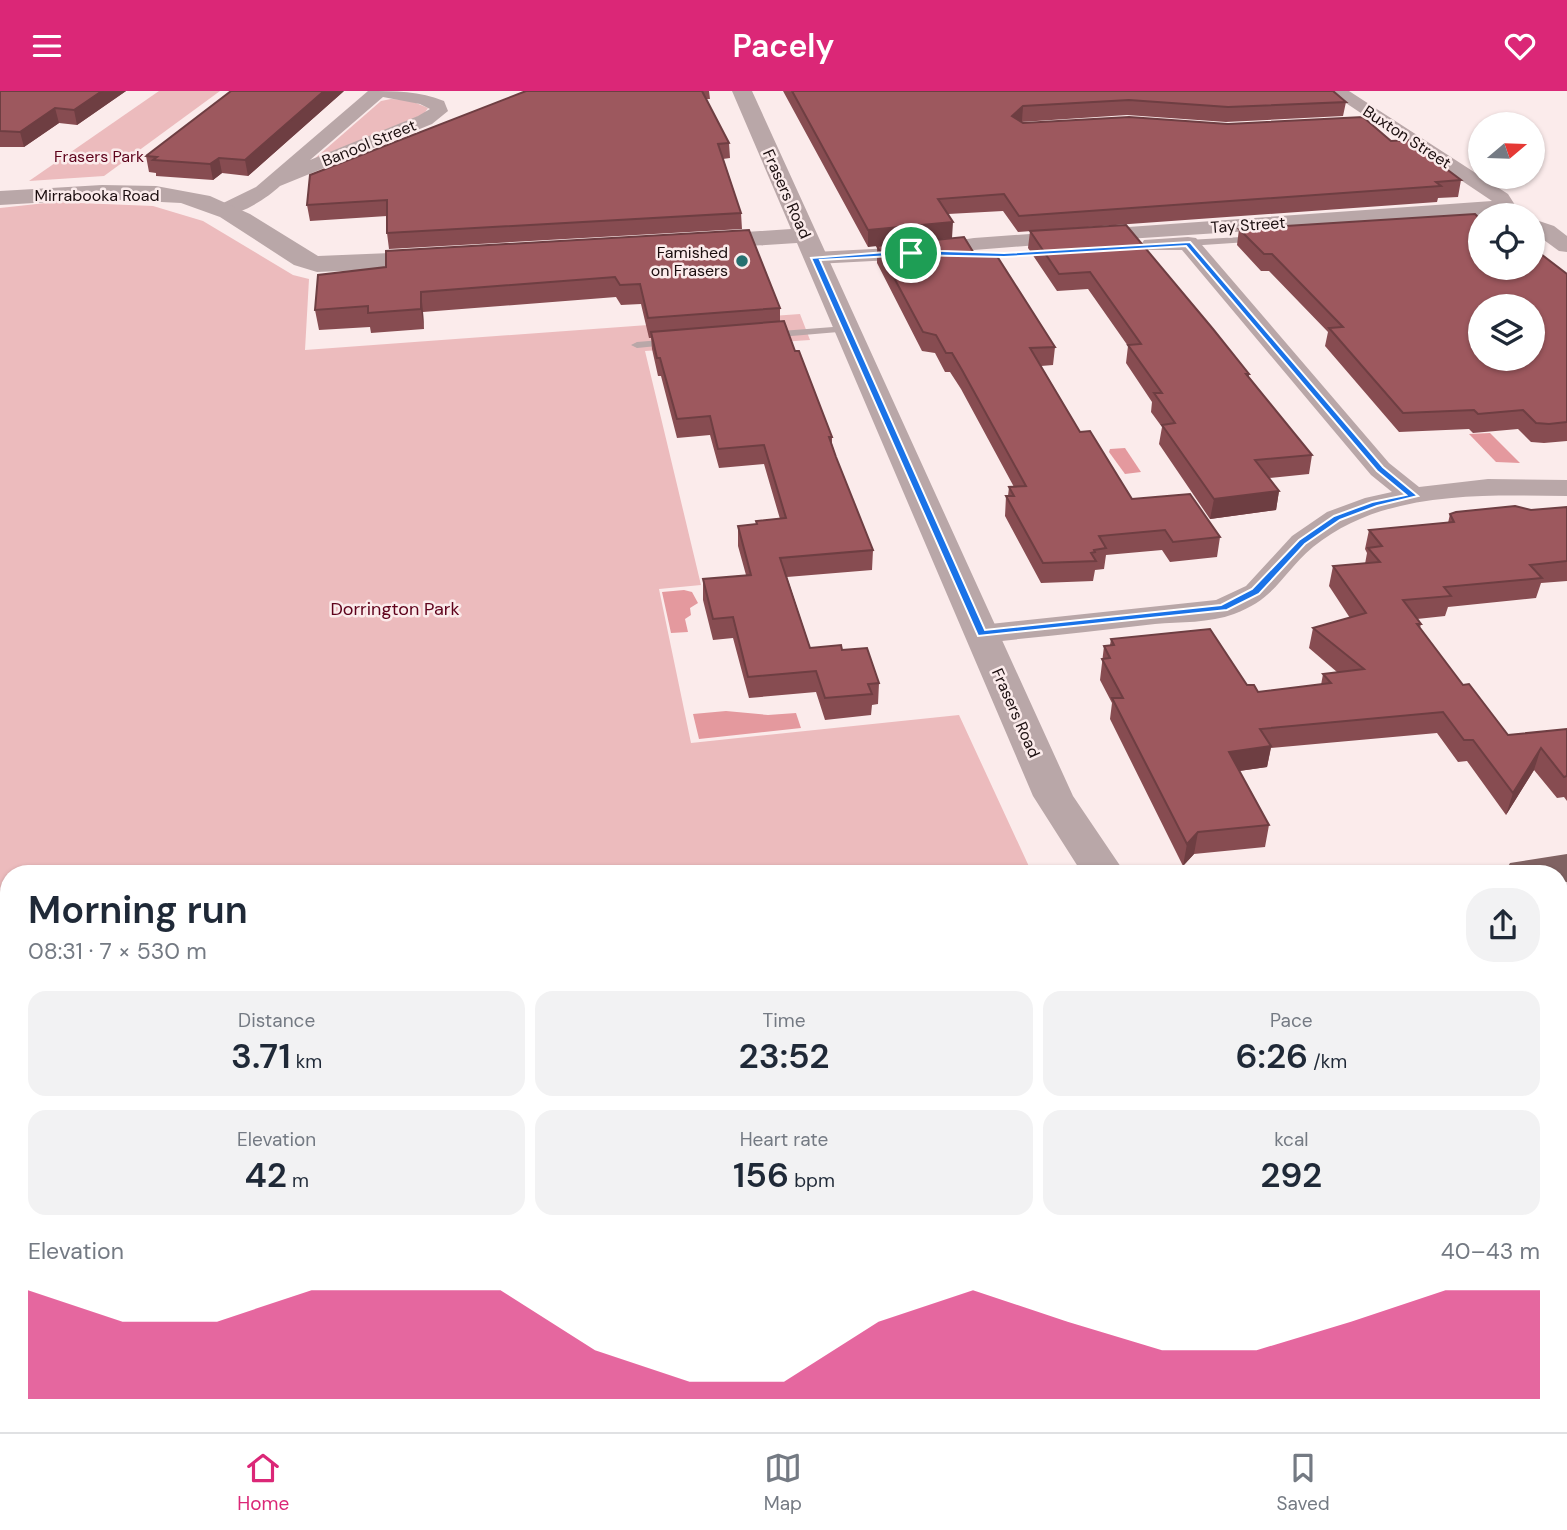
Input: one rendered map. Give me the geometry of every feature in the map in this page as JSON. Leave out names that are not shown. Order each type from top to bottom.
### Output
[{"type":"street","name":"Banool Street","points":[[224,210],[251,199],[274,182],[379,91],[430,100],[438,105],[439,111],[425,120],[274,182]]},
{"type":"street","name":"Frasers Road","points":[[742,91],[1053,796],[1092,865]]},
{"type":"street","name":"Buxton Street","points":[[1337,91],[1505,203]]},
{"type":"street","points":[[1347,124],[1384,122]]},
{"type":"street","name":"Mirrabooka Road","points":[[0,198],[114,192],[164,194],[201,200],[224,210],[303,260],[317,264],[465,257]]},
{"type":"street","name":"Tay Street","points":[[911,253],[1014,241],[1468,209]]},
{"type":"street","points":[[1545,230],[1567,246]]},
{"type":"street","points":[[1188,243],[1380,469],[1414,496]]},
{"type":"street","name":"Tay Street","points":[[810,246],[911,253],[1004,255],[1188,243]]},
{"type":"street","points":[[674,244],[810,246]]},
{"type":"street","points":[[981,634],[1223,608],[1256,591],[1302,542],[1337,518],[1375,504],[1414,496],[1488,487],[1567,488]]},
{"type":"lane","name":"Tay Street","points":[[1188,243],[1271,238]]},
{"type":"lane","points":[[760,336],[846,329]]},
{"type":"lane","points":[[637,345],[692,341]]},
{"type":"green space","name":"Frasers Park","points":[[159,91],[220,91],[104,176],[29,181]]},
{"type":"green space","points":[[409,100],[428,108],[424,114],[312,161],[381,101]]},
{"type":"green space","name":"Dorrington Park","points":[[55,202],[153,206],[203,221],[293,275],[309,279],[305,350],[800,314],[810,340],[645,351],[701,585],[659,589],[691,743],[959,715],[1028,865],[0,865],[0,208]]},
{"type":"shaded area","points":[[1490,433],[1520,463],[1496,462],[1469,434]]},
{"type":"shaded area","points":[[1125,448],[1141,472],[1125,474],[1109,452],[1110,449]]},
{"type":"shaded area","points":[[662,592],[692,592],[698,603],[690,608],[691,615],[685,619],[688,632],[671,633]]},
{"type":"shaded area","points":[[726,711],[768,715],[796,713],[801,728],[699,739],[693,714]]},
{"type":"building","points":[[0,91],[102,91],[74,110],[55,108],[20,132],[0,131]]},
{"type":"building","points":[[231,91],[324,91],[245,160],[219,158],[210,164],[153,160],[157,157],[146,156]]},
{"type":"building","points":[[526,91],[702,91],[729,143],[718,144],[741,213],[387,233],[387,200],[307,205],[310,175]]},
{"type":"building","points":[[792,91],[1333,91],[1346,102],[1228,107],[1129,100],[1023,106],[1012,116],[1023,123],[1129,117],[1228,124],[1363,117],[1391,141],[1408,140],[1461,180],[1436,182],[1441,186],[1019,216],[1004,194],[938,199],[953,222],[868,230]]},
{"type":"building","points":[[1468,214],[1468,280],[1545,280],[1545,257],[1567,274],[1567,422],[1536,423],[1523,410],[1478,414],[1474,410],[1403,413],[1329,328],[1343,327],[1272,254],[1264,254],[1239,229]]},
{"type":"building","points":[[1126,225],[1213,329],[1312,455],[1255,460],[1279,491],[1214,499],[1162,425],[1175,423],[1154,393],[1162,393],[1128,345],[1141,344],[1090,272],[1059,274],[1030,231]]},
{"type":"building","points":[[749,230],[780,308],[648,318],[640,284],[620,285],[615,277],[421,292],[421,309],[368,313],[368,306],[315,310],[318,275],[386,267],[386,251]]},
{"type":"building","points":[[964,237],[975,255],[995,253],[1055,347],[1030,348],[1080,432],[1090,431],[1132,499],[1190,494],[1220,537],[1173,542],[1165,530],[1099,536],[1106,548],[1091,553],[1096,561],[1043,563],[1006,496],[1014,496],[1009,487],[1026,486],[952,353],[946,353],[936,335],[923,332],[877,246]]},
{"type":"building","points":[[784,321],[795,351],[799,351],[832,437],[829,437],[836,457],[873,550],[780,558],[810,648],[841,645],[842,650],[867,648],[879,683],[868,684],[872,694],[825,698],[816,671],[748,677],[733,617],[713,619],[703,579],[751,575],[738,526],[786,518],[764,445],[718,449],[710,416],[677,419],[651,332]]},
{"type":"building","points":[[1515,506],[1531,510],[1567,507],[1567,561],[1530,565],[1542,578],[1444,587],[1451,596],[1403,600],[1421,624],[1417,624],[1463,685],[1469,684],[1508,735],[1567,729],[1567,776],[1564,777],[1541,748],[1513,793],[1473,740],[1464,740],[1443,712],[1260,729],[1271,746],[1229,752],[1269,825],[1198,832],[1187,844],[1112,698],[1123,698],[1102,659],[1110,658],[1104,646],[1114,645],[1111,639],[1210,629],[1247,685],[1254,685],[1258,692],[1331,683],[1323,674],[1364,669],[1313,628],[1366,613],[1333,566],[1380,562],[1368,548],[1382,546],[1369,530],[1454,522],[1450,514],[1456,512]]},
{"type":"place","name":"Famished on Frasers","points":[[742,261]]},
{"type":"route","points":[[1188,243],[1380,469],[1414,496],[1375,504],[1337,518],[1302,542],[1256,591],[1223,608],[981,634],[815,258],[911,253],[1004,255],[1188,243]]}]
